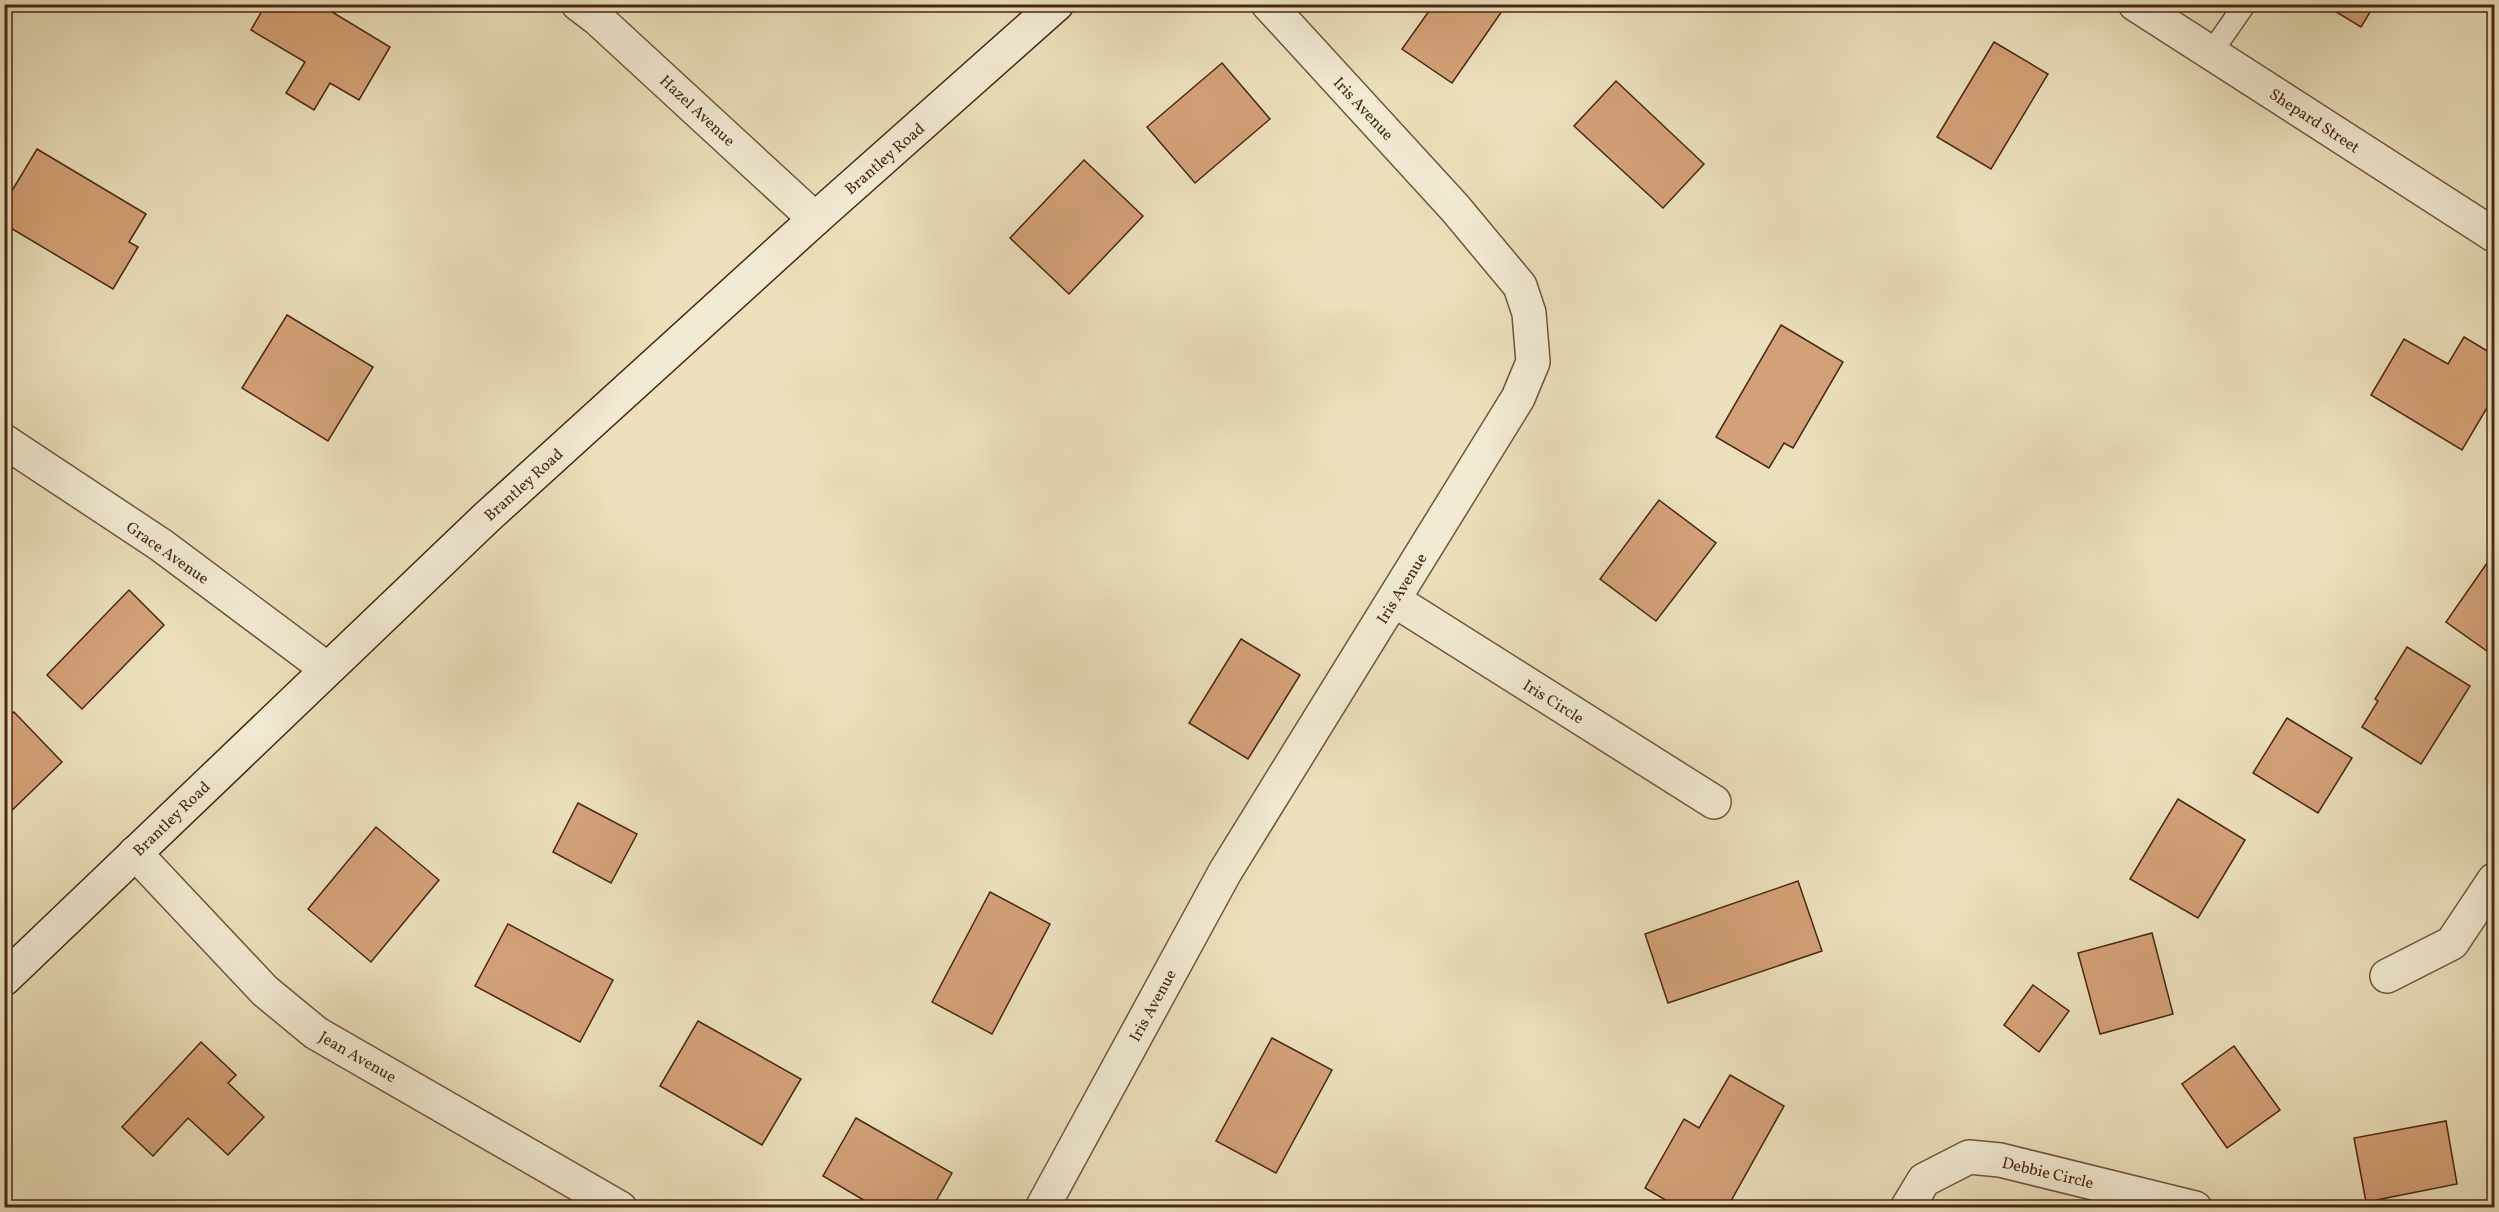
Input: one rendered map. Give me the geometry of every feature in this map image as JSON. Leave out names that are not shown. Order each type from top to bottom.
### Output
[{"type":"street","name":"Hazel Avenue","points":[[578,4],[599,20],[815,219]]},
{"type":"street","name":"Brantley Road","points":[[4,979],[486,518],[815,219],[1057,4]]},
{"type":"street","name":"Iris Avenue","points":[[1042,1208],[1225,872],[1518,398],[1533,362],[1529,313],[1520,286],[1455,208],[1268,4]]},
{"type":"street","name":"Shepard Street","points":[[2135,4],[2494,235]]},
{"type":"street","name":"Grace Avenue","points":[[4,441],[161,545],[327,669]]},
{"type":"street","name":"Iris Circle","points":[[1394,600],[1714,802]]},
{"type":"street","name":"Jean Avenue","points":[[135,853],[265,991],[316,1033],[620,1208]]},
{"type":"street","points":[[2387,976],[2452,943],[2494,880]]},
{"type":"street","name":"Debbie Circle","points":[[1907,1208],[1923,1180],[1969,1157],[2000,1160],[2195,1208]]},
{"type":"lane","points":[[2211,53],[2245,4]]},
{"type":"building","points":[[266,4],[319,4],[390,47],[359,100],[330,83],[314,110],[286,93],[305,62],[251,30]]},
{"type":"building","points":[[1434,4],[1507,4],[1452,83],[1402,49]]},
{"type":"building","points":[[2323,4],[2375,4],[2361,27]]},
{"type":"building","points":[[1994,42],[2048,74],[1991,169],[1937,137]]},
{"type":"building","points":[[1222,63],[1270,119],[1195,183],[1147,127]]},
{"type":"building","points":[[1616,81],[1704,164],[1663,208],[1574,126]]},
{"type":"building","points":[[37,149],[146,214],[129,242],[138,247],[113,289],[4,224],[4,204]]},
{"type":"building","points":[[1084,160],[1143,216],[1069,294],[1010,238]]},
{"type":"building","points":[[287,315],[373,367],[328,441],[242,388]]},
{"type":"building","points":[[1781,325],[1843,362],[1793,448],[1784,443],[1769,468],[1716,437]]},
{"type":"building","points":[[2464,337],[2494,355],[2494,396],[2462,450],[2371,395],[2404,339],[2448,364]]},
{"type":"building","points":[[1659,500],[1716,543],[1656,621],[1600,579]]},
{"type":"building","points":[[2494,553],[2494,656],[2446,622]]},
{"type":"building","points":[[129,590],[164,625],[82,709],[47,675]]},
{"type":"building","points":[[1241,639],[1300,675],[1248,759],[1189,723]]},
{"type":"building","points":[[2407,647],[2470,686],[2421,764],[2362,727],[2378,701],[2375,699]]},
{"type":"building","points":[[14,712],[62,762],[4,818],[4,721]]},
{"type":"building","points":[[2287,718],[2352,758],[2318,813],[2253,773]]},
{"type":"building","points":[[2178,799],[2245,840],[2198,918],[2130,879]]},
{"type":"building","points":[[578,803],[637,834],[611,883],[553,852]]},
{"type":"building","points":[[376,827],[439,880],[371,962],[308,909]]},
{"type":"building","points":[[1798,881],[1822,951],[1668,1003],[1645,934]]},
{"type":"building","points":[[990,892],[1050,924],[992,1034],[932,1002]]},
{"type":"building","points":[[508,924],[613,980],[580,1042],[475,986]]},
{"type":"building","points":[[2152,933],[2173,1014],[2100,1034],[2078,953]]},
{"type":"building","points":[[2033,985],[2069,1011],[2039,1052],[2004,1025]]},
{"type":"building","points":[[698,1021],[801,1079],[762,1145],[660,1086]]},
{"type":"building","points":[[1272,1038],[1332,1070],[1276,1173],[1216,1141]]},
{"type":"building","points":[[201,1042],[236,1075],[228,1083],[264,1117],[228,1155],[188,1118],[153,1156],[122,1127]]},
{"type":"building","points":[[2234,1046],[2280,1110],[2227,1148],[2182,1084]]},
{"type":"building","points":[[1730,1075],[1784,1106],[1727,1208],[1679,1208],[1645,1188],[1684,1119],[1699,1128]]},
{"type":"building","points":[[856,1118],[952,1173],[932,1208],[877,1208],[823,1176]]},
{"type":"building","points":[[2446,1121],[2457,1184],[2366,1202],[2354,1138]]}]
